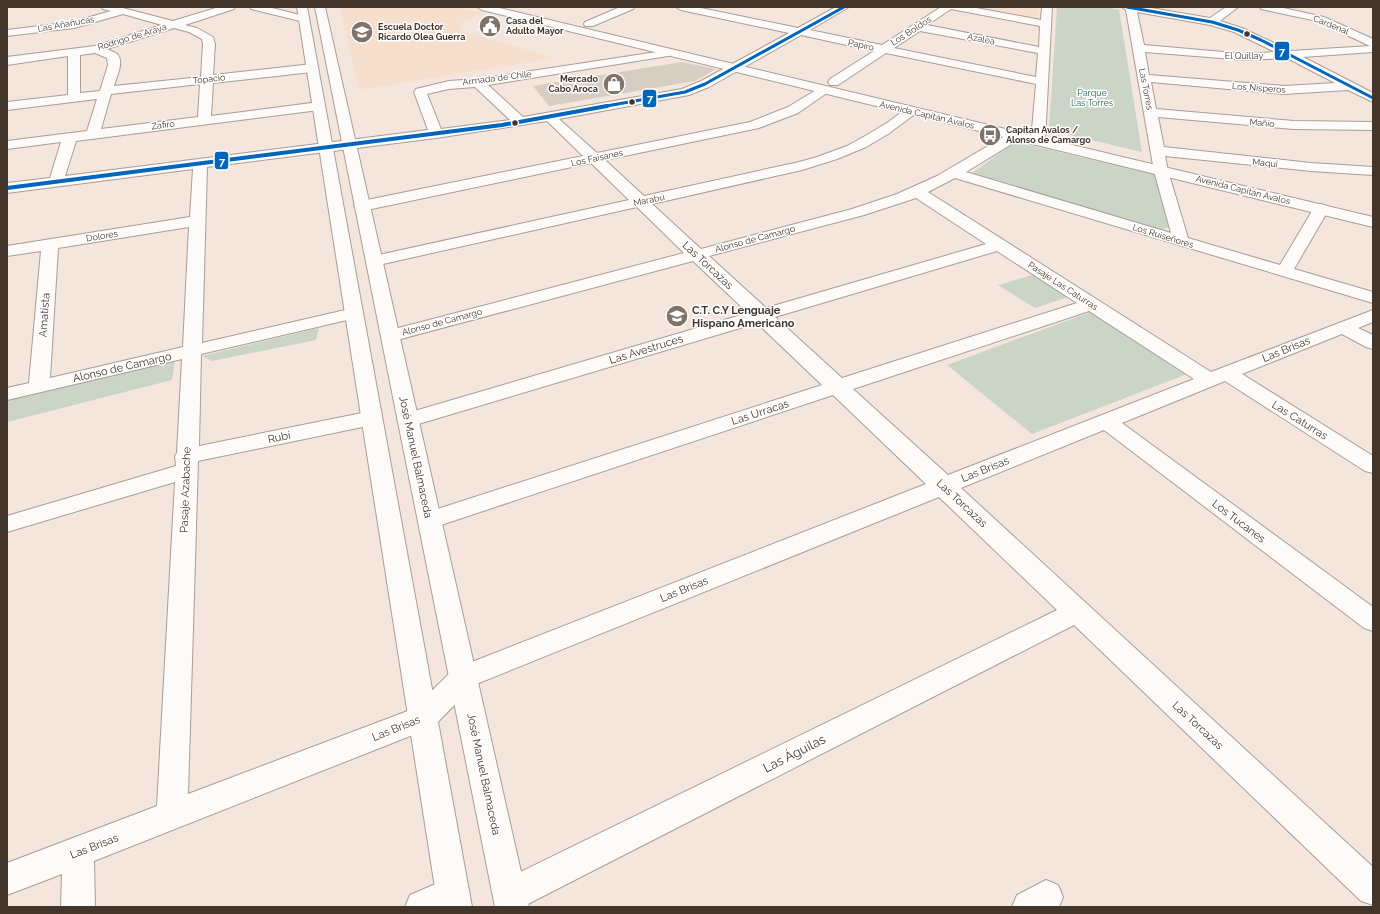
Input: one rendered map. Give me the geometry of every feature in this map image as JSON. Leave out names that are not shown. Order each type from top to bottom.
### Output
[{"type":"main road","points":[[108,7],[202,34],[208,39],[204,120]]},
{"type":"main road","name":"Rodrigo de Araya","points":[[7,61],[96,49],[230,7]]},
{"type":"main road","points":[[255,7],[303,13],[453,900],[422,907]]},
{"type":"main road","name":"José Manuel Balmaceda","points":[[320,7],[511,901]]},
{"type":"main road","name":"Avenida Capitán Ávalos","points":[[482,7],[670,53],[741,65]]},
{"type":"main road","name":"Avenida Capitán Ávalos","points":[[516,7],[589,24],[741,65],[1038,136],[1159,160],[1373,209]]},
{"type":"main road","points":[[589,24],[629,7]]},
{"type":"main road","name":"Papiro","points":[[681,7],[1042,82]]},
{"type":"main road","name":"Los Boldos","points":[[829,86],[948,7]]},
{"type":"main road","points":[[954,7],[1046,24]]},
{"type":"main road","points":[[1038,136],[1048,7]]},
{"type":"main road","points":[[1130,7],[1212,22],[1254,36],[1373,98]]},
{"type":"main road","name":"Las Torres","points":[[1130,7],[1139,48],[1159,160],[1181,241]]},
{"type":"main road","points":[[1212,22],[1233,7]]},
{"type":"main road","name":"Cardenal","points":[[1264,7],[1320,19],[1373,43]]},
{"type":"main road","points":[[7,188],[436,134],[550,117],[685,92],[700,87],[741,65],[800,32],[838,8]]},
{"type":"main road","name":"Las Añañucas","points":[[7,34],[80,18],[124,11]]},
{"type":"main road","name":"Azalea","points":[[918,27],[1044,51]]},
{"type":"main road","name":"El Quillay","points":[[1139,48],[1232,57],[1290,55],[1373,49]]},
{"type":"main road","points":[[93,134],[114,65],[114,58],[108,52],[96,49]]},
{"type":"main road","points":[[74,52],[74,98]]},
{"type":"main road","name":"Armada de Chile","points":[[436,134],[420,92],[452,84],[466,82],[478,83],[670,53]]},
{"type":"main road","name":"Topacio","points":[[7,106],[74,98],[106,92],[312,68]]},
{"type":"main road","name":"Los Nísperos","points":[[1144,78],[1284,90],[1373,84]]},
{"type":"main road","points":[[478,83],[520,122]]},
{"type":"main road","name":"Avenida Capitán Ávalos","points":[[829,86],[912,111],[1015,136],[1038,136]]},
{"type":"main road","name":"Los Faisanes","points":[[362,206],[766,121],[793,110],[829,86]]},
{"type":"main road","name":"Zafiro","points":[[7,145],[319,106]]},
{"type":"main road","name":"Marabú","points":[[374,261],[782,171],[825,159],[880,134],[912,111]]},
{"type":"main road","name":"Mañío","points":[[1151,112],[1280,124],[1335,127],[1373,126]]},
{"type":"main road","name":"Las Torcazas","points":[[550,117],[1373,889]]},
{"type":"main road","name":"Alonso de Camargo","points":[[390,336],[858,212],[917,192],[953,173],[1015,136]]},
{"type":"main road","points":[[56,182],[70,137]]},
{"type":"main road","name":"Avenida Capitán Ávalos","points":[[1159,160],[1321,209],[1373,222]]},
{"type":"main road","name":"Maqui","points":[[1159,160],[1373,171]]},
{"type":"main road","name":"Pasaje Azabache","points":[[172,816],[200,164]]},
{"type":"main road","name":"Los Ruiseñores","points":[[953,173],[1373,298]]},
{"type":"main road","name":"Pasaje Las Caturras","points":[[917,192],[1091,304],[1218,377]]},
{"type":"main road","points":[[1284,272],[1321,209]]},
{"type":"main road","name":"Dolores","points":[[7,251],[198,221]]},
{"type":"main road","name":"Amatista","points":[[38,386],[50,244]]},
{"type":"main road","name":"Las Avestruces","points":[[408,420],[998,244]]},
{"type":"main road","name":"Las Urracas","points":[[430,520],[1091,304]]},
{"type":"main road","name":"Alonso de Camargo","points":[[7,394],[354,312]]},
{"type":"main road","name":"Las Brisas","points":[[7,879],[423,718],[464,677],[1373,315]]},
{"type":"main road","points":[[1343,327],[1373,343]]},
{"type":"main road","name":"Las Caturras","points":[[1218,377],[1373,466]]},
{"type":"main road","name":"Rubí","points":[[7,524],[186,464],[372,418]]},
{"type":"main road","name":"Los Tucanes","points":[[1106,422],[1373,620]]},
{"type":"main road","name":"Las Águilas","points":[[511,901],[1078,612]]},
{"type":"main road","points":[[78,852],[78,907]]},
{"type":"shaded area","points":[[340,7],[459,7],[485,14],[463,21],[459,30],[555,58],[359,90]]},
{"type":"shaded area","points":[[957,7],[1039,7],[1038,22]]},
{"type":"green space","name":"Parque Las Torres","points":[[1057,7],[1105,7],[1119,10],[1142,152],[1049,130]]},
{"type":"green space","points":[[1016,142],[1161,176],[1169,227],[1161,230],[972,173]]},
{"type":"green space","points":[[1036,274],[1068,297],[1035,308],[998,285]]},
{"type":"green space","points":[[1091,312],[1187,374],[1032,434],[947,365]]},
{"type":"green space","points":[[319,328],[316,340],[212,361],[202,356]]},
{"type":"green space","points":[[175,359],[172,380],[7,422],[7,400]]},
{"type":"building","name":"Mercado Cabo Aroca","points":[[682,62],[716,69],[695,81],[549,106],[533,86]]},
{"type":"transit line","name":"7","points":[[7,188],[502,125],[685,92],[705,84],[844,7]]},
{"type":"transit line","name":"7","points":[[1127,7],[1212,22],[1238,30],[1261,40],[1373,98]]},
{"type":"place","name":"Casa del Adulto Mayor","points":[[490,26]]},
{"type":"place","name":"Escuela Doctor Ricardo Olea Guerra","points":[[362,32]]},
{"type":"place","name":"Mercado Cabo Aroca","points":[[614,84]]},
{"type":"place","name":"Capitan Avalos / Alonso de Camargo","points":[[990,135]]},
{"type":"place","name":"C.T. C.Y Lenguaje Hispano Americano","points":[[677,316]]}]
